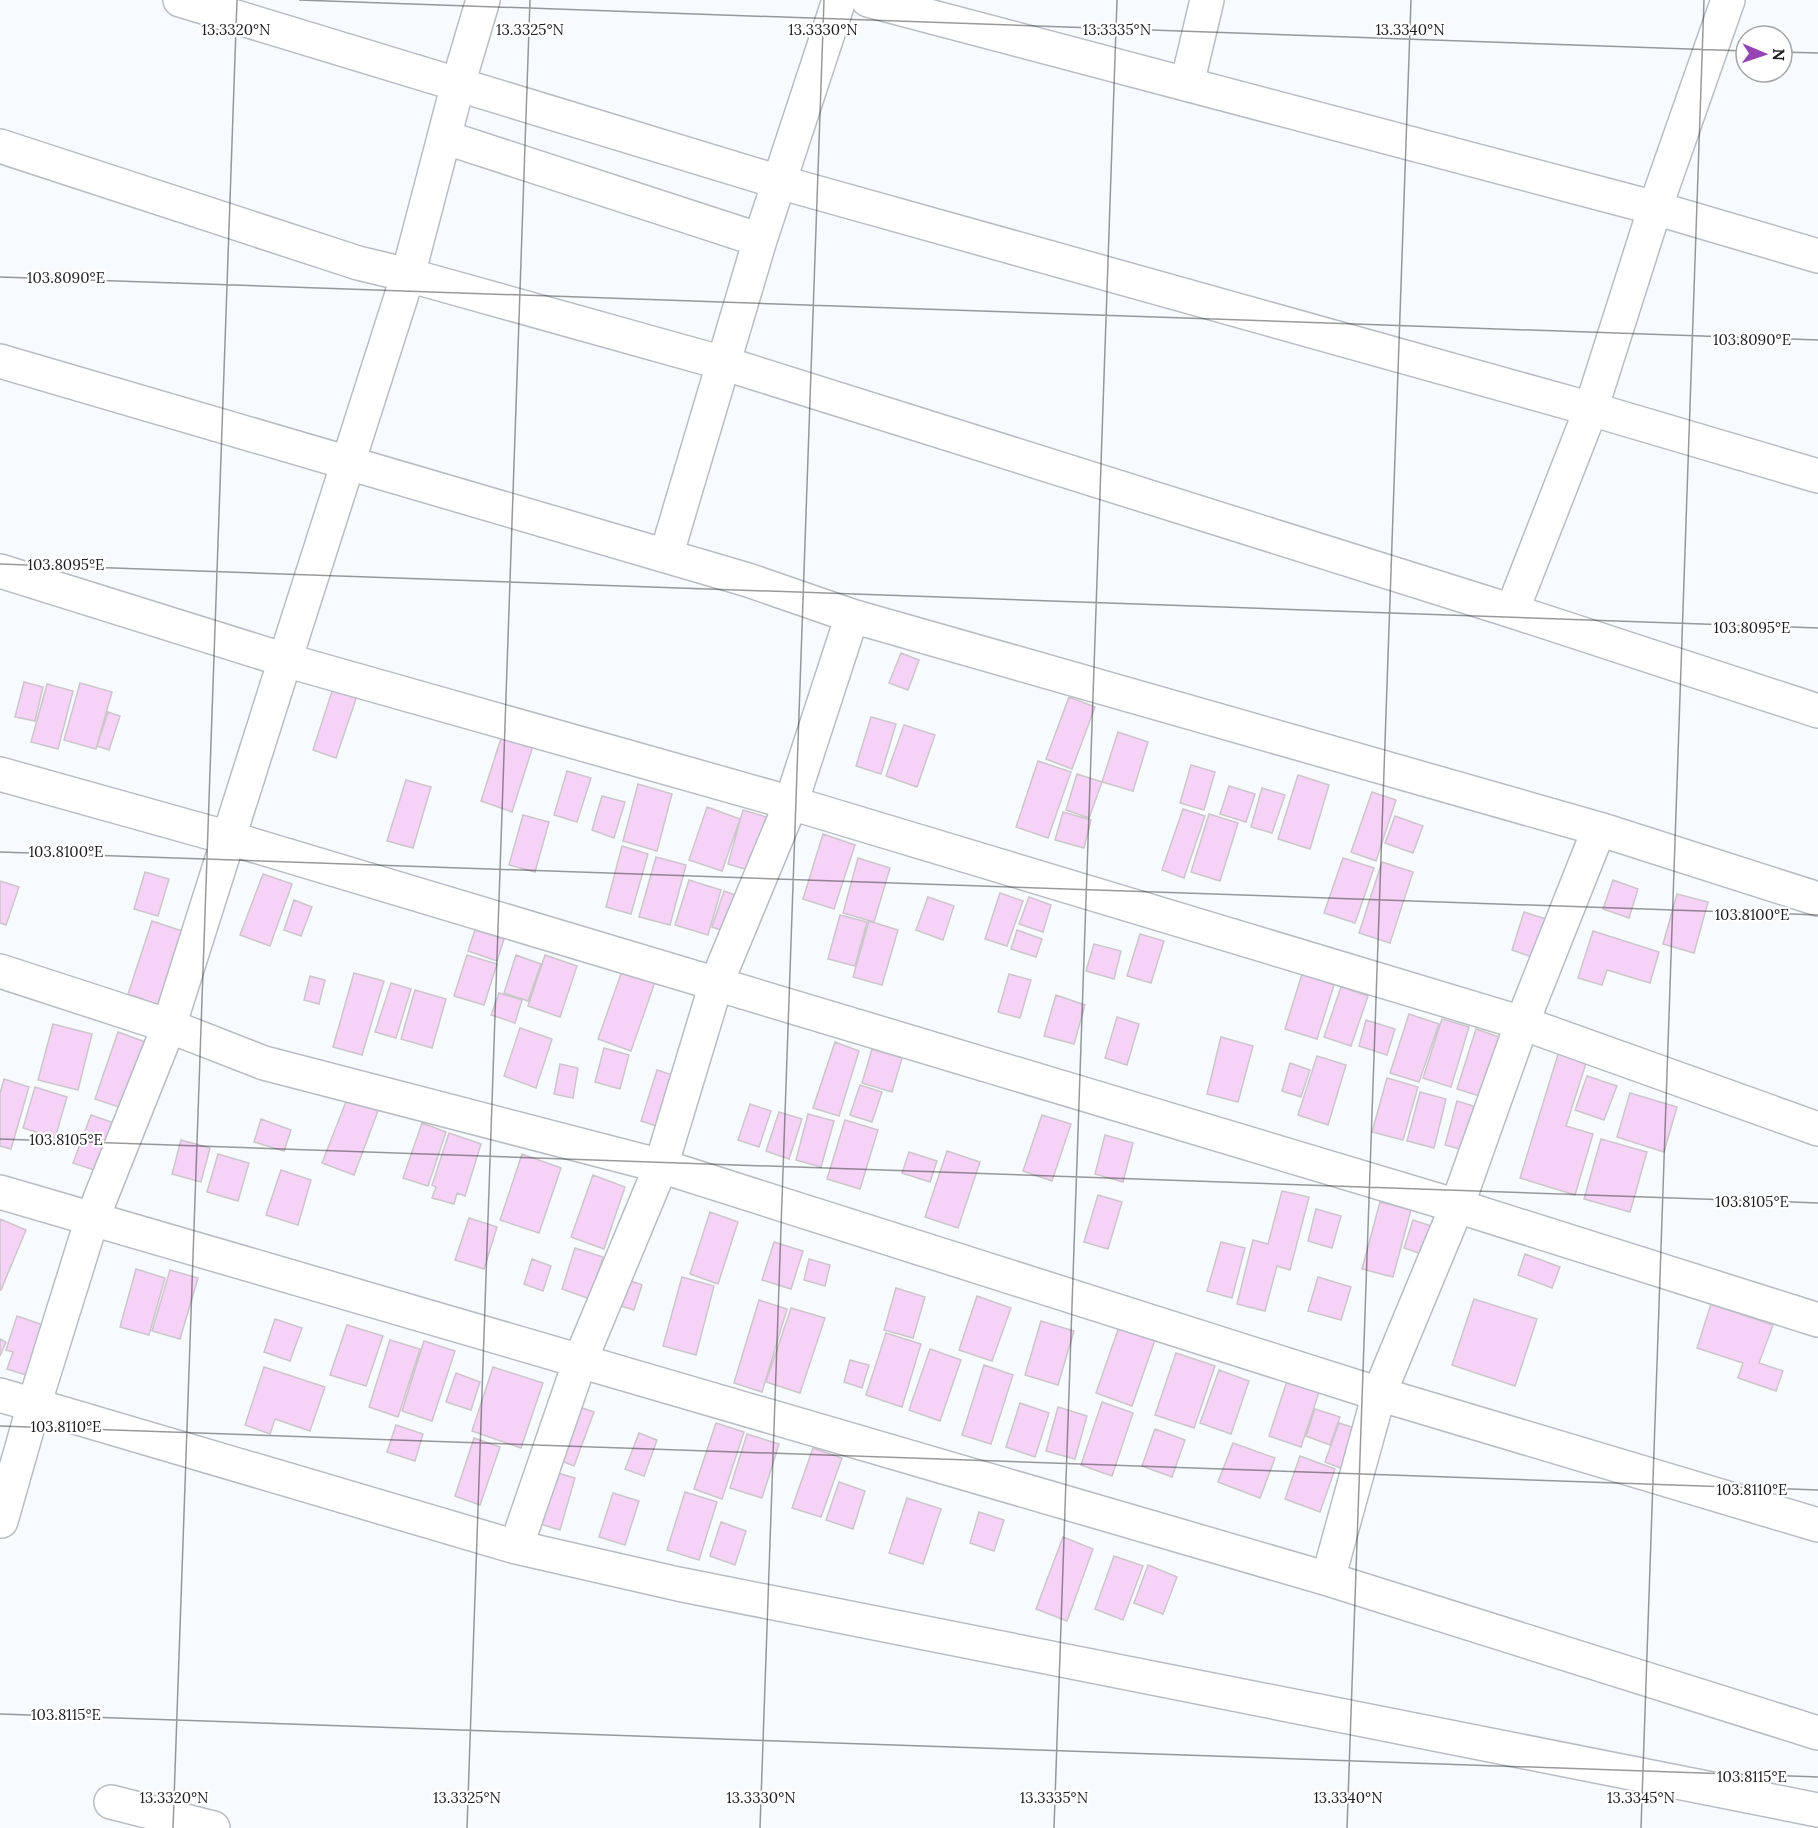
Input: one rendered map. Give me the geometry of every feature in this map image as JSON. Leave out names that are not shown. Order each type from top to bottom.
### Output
[{"type":"street","points":[[180,0],[779,182],[1591,409],[1818,476]]},
{"type":"street","points":[[1,1521],[34,1405],[92,1219],[169,1026],[230,838],[408,275],[458,84],[483,0]]},
{"type":"street","points":[[666,556],[760,240],[840,0]]},
{"type":"street","points":[[868,0],[1655,208],[1818,256]]},
{"type":"street","points":[[1187,84],[1207,0]]},
{"type":"street","points":[[1512,611],[1591,409],[1655,208],[1728,0]]},
{"type":"street","points":[[444,137],[760,240]]},
{"type":"street","points":[[0,146],[357,263],[408,275],[723,363],[1512,611],[1818,711]]},
{"type":"street","points":[[0,361],[748,580],[852,616],[1599,829],[1818,899]]},
{"type":"street","points":[[0,571],[285,660],[791,803],[1522,1023],[1818,1129]]},
{"type":"street","points":[[516,1547],[580,1361],[661,1166],[716,984],[791,803],[852,616]]},
{"type":"street","points":[[0,774],[230,838],[1457,1206],[1818,1320]]},
{"type":"street","points":[[1328,1579],[1379,1394],[1457,1206],[1522,1023],[1599,829]]},
{"type":"street","points":[[0,971],[169,1026],[264,1063],[661,1166],[1379,1394],[1818,1525]]},
{"type":"street","points":[[0,1192],[1328,1579],[1818,1733]]},
{"type":"street","points":[[0,1395],[516,1547],[678,1584],[1818,1810]]},
{"type":"street","points":[[111,1802],[213,1828]]},
{"type":"building","points":[[901,653],[919,660],[908,690],[889,683]]},
{"type":"building","points":[[24,682],[43,687],[35,721],[15,717]]},
{"type":"building","points":[[335,682],[359,690],[336,758],[313,750]]},
{"type":"building","points":[[80,683],[112,692],[96,749],[64,740]]},
{"type":"building","points":[[47,684],[73,691],[58,749],[31,742]]},
{"type":"building","points":[[1069,697],[1095,707],[1072,769],[1046,759]]},
{"type":"building","points":[[108,712],[120,716],[109,750],[97,746]]},
{"type":"building","points":[[871,717],[896,724],[881,774],[856,766]]},
{"type":"building","points":[[904,725],[935,735],[917,787],[886,776]]},
{"type":"building","points":[[1118,732],[1148,742],[1133,791],[1102,782]]},
{"type":"building","points":[[502,735],[533,746],[512,812],[481,801]]},
{"type":"building","points":[[1038,761],[1071,772],[1048,838],[1016,827]]},
{"type":"building","points":[[1191,765],[1215,772],[1204,810],[1180,803]]},
{"type":"building","points":[[567,771],[591,778],[577,822],[554,815]]},
{"type":"building","points":[[1077,774],[1102,782],[1089,818],[1066,810]]},
{"type":"building","points":[[1298,775],[1329,785],[1310,849],[1278,839]]},
{"type":"building","points":[[406,780],[431,787],[413,848],[387,841]]},
{"type":"building","points":[[638,784],[672,794],[657,851],[623,841]]},
{"type":"building","points":[[1229,786],[1255,794],[1246,822],[1220,814]]},
{"type":"building","points":[[1262,788],[1285,795],[1272,833],[1251,827]]},
{"type":"building","points":[[1372,792],[1396,800],[1376,861],[1351,852]]},
{"type":"building","points":[[602,796],[625,802],[614,838],[592,830]]},
{"type":"building","points":[[707,807],[740,819],[722,871],[689,860]]},
{"type":"building","points":[[1183,809],[1205,816],[1184,878],[1162,870]]},
{"type":"building","points":[[743,810],[773,819],[758,873],[728,864]]},
{"type":"building","points":[[1063,812],[1091,820],[1084,848],[1055,840]]},
{"type":"building","points":[[1209,814],[1238,823],[1220,881],[1191,872]]},
{"type":"building","points":[[523,815],[549,822],[535,872],[509,865]]},
{"type":"building","points":[[1395,816],[1423,826],[1413,853],[1385,843]]},
{"type":"building","points":[[823,834],[855,845],[834,909],[803,899]]},
{"type":"building","points":[[622,846],[648,854],[631,914],[606,907]]},
{"type":"building","points":[[656,857],[686,865],[670,925],[639,917]]},
{"type":"building","points":[[858,858],[890,868],[874,922],[843,913]]},
{"type":"building","points":[[1343,858],[1374,868],[1355,923],[1324,913]]},
{"type":"building","points":[[1382,862],[1413,872],[1390,943],[1359,933]]},
{"type":"building","points":[[145,872],[169,879],[158,916],[134,909]]},
{"type":"building","points":[[263,874],[292,884],[270,946],[240,935]]},
{"type":"building","points":[[689,880],[721,890],[708,935],[675,925]]},
{"type":"building","points":[[1613,880],[1638,889],[1629,918],[1603,909]]},
{"type":"building","points":[[0,881],[19,887],[6,925],[0,923]]},
{"type":"building","points":[[724,891],[747,899],[735,935],[712,927]]},
{"type":"building","points":[[1000,893],[1023,901],[1007,946],[985,939]]},
{"type":"building","points":[[1677,894],[1708,902],[1694,953],[1663,944]]},
{"type":"building","points":[[928,897],[954,906],[943,940],[916,930]]},
{"type":"building","points":[[1029,897],[1051,905],[1043,932],[1019,924]]},
{"type":"building","points":[[294,900],[312,907],[301,936],[284,930]]},
{"type":"building","points":[[1524,912],[1546,919],[1535,958],[1512,950]]},
{"type":"building","points":[[840,915],[867,922],[855,966],[828,959]]},
{"type":"building","points":[[152,921],[191,934],[167,1008],[128,994]]},
{"type":"building","points":[[869,921],[898,930],[882,985],[853,977]]},
{"type":"building","points":[[475,930],[504,939],[497,961],[468,951]]},
{"type":"building","points":[[1017,930],[1042,939],[1036,957],[1011,949]]},
{"type":"building","points":[[1593,931],[1659,952],[1650,983],[1607,970],[1602,985],[1578,978]]},
{"type":"building","points":[[1140,934],[1164,941],[1151,983],[1127,976]]},
{"type":"building","points":[[1094,944],[1121,951],[1114,979],[1086,971]]},
{"type":"building","points":[[467,955],[497,964],[484,1005],[454,996]]},
{"type":"building","points":[[516,955],[541,964],[528,1001],[504,993]]},
{"type":"building","points":[[545,955],[577,966],[560,1017],[528,1006]]},
{"type":"building","points":[[622,971],[655,982],[631,1051],[598,1039]]},
{"type":"building","points":[[354,973],[384,981],[362,1055],[333,1047]]},
{"type":"building","points":[[1009,974],[1031,980],[1020,1018],[998,1012]]},
{"type":"building","points":[[1302,974],[1334,985],[1317,1039],[1285,1029]]},
{"type":"building","points":[[310,976],[325,980],[319,1004],[304,1000]]},
{"type":"building","points":[[391,983],[411,989],[396,1038],[375,1032]]},
{"type":"building","points":[[1341,987],[1368,996],[1351,1046],[1324,1037]]},
{"type":"building","points":[[415,990],[446,999],[432,1048],[401,1039]]},
{"type":"building","points":[[499,993],[522,1000],[515,1023],[491,1015]]},
{"type":"building","points":[[1056,995],[1085,1005],[1074,1044],[1044,1036]]},
{"type":"building","points":[[1409,1014],[1439,1024],[1419,1082],[1390,1073]]},
{"type":"building","points":[[1117,1017],[1139,1024],[1127,1065],[1105,1058]]},
{"type":"building","points":[[1442,1019],[1469,1027],[1451,1087],[1423,1078]]},
{"type":"building","points":[[1366,1020],[1395,1029],[1387,1055],[1359,1046]]},
{"type":"building","points":[[53,1024],[92,1034],[78,1090],[38,1080]]},
{"type":"building","points":[[520,1028],[552,1039],[536,1088],[504,1076]]},
{"type":"building","points":[[1476,1029],[1505,1039],[1486,1098],[1457,1089]]},
{"type":"building","points":[[118,1032],[148,1043],[125,1109],[95,1099]]},
{"type":"building","points":[[1221,1037],[1253,1046],[1238,1102],[1207,1094]]},
{"type":"building","points":[[835,1042],[859,1051],[839,1116],[813,1108]]},
{"type":"building","points":[[604,1048],[629,1055],[620,1089],[595,1082]]},
{"type":"building","points":[[1560,1048],[1588,1057],[1566,1126],[1593,1134],[1575,1195],[1520,1178]]},
{"type":"building","points":[[872,1049],[902,1058],[892,1092],[862,1083]]},
{"type":"building","points":[[1317,1056],[1346,1065],[1328,1125],[1298,1115]]},
{"type":"building","points":[[1290,1063],[1310,1070],[1301,1097],[1282,1091]]},
{"type":"building","points":[[560,1064],[578,1068],[573,1098],[554,1094]]},
{"type":"building","points":[[657,1070],[685,1079],[668,1130],[641,1121]]},
{"type":"building","points":[[1587,1076],[1617,1086],[1604,1120],[1575,1110]]},
{"type":"building","points":[[1387,1078],[1418,1087],[1403,1140],[1372,1132]]},
{"type":"building","points":[[4,1079],[29,1087],[11,1149],[0,1146],[0,1093]]},
{"type":"building","points":[[860,1085],[882,1092],[872,1122],[850,1115]]},
{"type":"building","points":[[35,1087],[67,1097],[55,1138],[23,1128]]},
{"type":"building","points":[[1420,1092],[1446,1099],[1434,1148],[1407,1141]]},
{"type":"building","points":[[1630,1093],[1677,1107],[1664,1152],[1617,1137]]},
{"type":"building","points":[[347,1099],[378,1111],[354,1175],[322,1163]]},
{"type":"building","points":[[1457,1101],[1483,1109],[1471,1152],[1445,1145]]},
{"type":"building","points":[[750,1104],[771,1111],[759,1147],[738,1140]]},
{"type":"building","points":[[779,1112],[802,1119],[789,1159],[766,1151]]},
{"type":"building","points":[[808,1114],[834,1121],[821,1167],[796,1160]]},
{"type":"building","points":[[91,1115],[117,1124],[100,1172],[73,1163]]},
{"type":"building","points":[[1042,1115],[1071,1124],[1052,1181],[1023,1171]]},
{"type":"building","points":[[261,1119],[291,1130],[284,1151],[254,1142]]},
{"type":"building","points":[[845,1120],[878,1130],[860,1189],[827,1179]]},
{"type":"building","points":[[422,1123],[446,1132],[428,1186],[403,1178]]},
{"type":"building","points":[[449,1133],[481,1144],[465,1196],[457,1193],[454,1204],[432,1198],[436,1187],[432,1185]]},
{"type":"building","points":[[1105,1135],[1133,1143],[1123,1182],[1095,1174]]},
{"type":"building","points":[[1601,1139],[1647,1152],[1630,1212],[1584,1199]]},
{"type":"building","points":[[181,1140],[210,1148],[201,1182],[172,1174]]},
{"type":"building","points":[[947,1151],[980,1162],[958,1228],[925,1217]]},
{"type":"building","points":[[909,1152],[937,1161],[930,1182],[902,1173]]},
{"type":"building","points":[[218,1154],[249,1163],[238,1201],[207,1192]]},
{"type":"building","points":[[522,1154],[561,1168],[539,1233],[500,1220]]},
{"type":"building","points":[[281,1170],[311,1180],[298,1225],[266,1215]]},
{"type":"building","points":[[593,1175],[625,1187],[604,1249],[571,1237]]},
{"type":"building","points":[[1282,1191],[1309,1197],[1290,1270],[1277,1266],[1265,1311],[1237,1304],[1253,1240],[1268,1244]]},
{"type":"building","points":[[1098,1195],[1122,1202],[1108,1249],[1084,1242]]},
{"type":"building","points":[[1380,1202],[1411,1210],[1393,1277],[1362,1269]]},
{"type":"building","points":[[1316,1209],[1341,1216],[1332,1248],[1308,1241]]},
{"type":"building","points":[[710,1212],[738,1222],[718,1284],[690,1274]]},
{"type":"building","points":[[469,1218],[497,1227],[484,1269],[455,1260]]},
{"type":"building","points":[[0,1219],[26,1230],[1,1290],[0,1290]]},
{"type":"building","points":[[1413,1220],[1440,1229],[1431,1257],[1404,1248]]},
{"type":"building","points":[[774,1242],[803,1251],[791,1289],[762,1280]]},
{"type":"building","points":[[1221,1242],[1245,1248],[1232,1298],[1207,1291]]},
{"type":"building","points":[[575,1248],[603,1257],[590,1299],[562,1289]]},
{"type":"building","points":[[1525,1254],[1560,1267],[1552,1288],[1518,1275]]},
{"type":"building","points":[[532,1259],[551,1266],[543,1291],[524,1284]]},
{"type":"building","points":[[809,1259],[830,1265],[825,1286],[804,1280]]},
{"type":"building","points":[[136,1269],[165,1278],[149,1335],[120,1327]]},
{"type":"building","points":[[170,1270],[198,1278],[180,1339],[152,1331]]},
{"type":"building","points":[[617,1276],[642,1285],[634,1310],[608,1302]]},
{"type":"building","points":[[682,1277],[714,1286],[696,1355],[663,1346]]},
{"type":"building","points":[[1318,1277],[1351,1287],[1341,1320],[1308,1311]]},
{"type":"building","points":[[896,1288],[925,1297],[913,1338],[884,1330]]},
{"type":"building","points":[[977,1296],[1011,1308],[992,1361],[959,1350]]},
{"type":"building","points":[[1474,1299],[1537,1319],[1515,1386],[1452,1365]]},
{"type":"building","points":[[759,1300],[787,1309],[762,1392],[734,1383]]},
{"type":"building","points":[[1711,1304],[1773,1325],[1759,1363],[1783,1371],[1776,1391],[1738,1378],[1743,1363],[1697,1348]]},
{"type":"building","points":[[791,1308],[825,1318],[800,1393],[766,1382]]},
{"type":"building","points":[[17,1316],[52,1328],[35,1378],[7,1369],[13,1352],[6,1350]]},
{"type":"building","points":[[275,1319],[302,1328],[290,1361],[264,1352]]},
{"type":"building","points":[[1041,1321],[1074,1331],[1058,1385],[1025,1375]]},
{"type":"building","points":[[1120,1324],[1156,1337],[1132,1406],[1096,1393]]},
{"type":"building","points":[[347,1325],[383,1336],[366,1386],[330,1375]]},
{"type":"building","points":[[886,1333],[921,1344],[902,1407],[866,1395]]},
{"type":"building","points":[[0,1339],[6,1342],[0,1356]]},
{"type":"building","points":[[390,1340],[420,1349],[398,1417],[369,1407]]},
{"type":"building","points":[[424,1341],[455,1351],[432,1421],[402,1411]]},
{"type":"building","points":[[930,1349],[961,1360],[940,1421],[909,1410]]},
{"type":"building","points":[[1176,1353],[1215,1366],[1194,1428],[1155,1415]]},
{"type":"building","points":[[850,1360],[869,1365],[862,1388],[844,1382]]},
{"type":"building","points":[[984,1365],[1013,1375],[991,1444],[962,1435]]},
{"type":"building","points":[[264,1367],[325,1387],[310,1431],[275,1419],[270,1434],[245,1425]]},
{"type":"building","points":[[493,1367],[543,1383],[521,1448],[472,1431]]},
{"type":"building","points":[[1219,1370],[1249,1381],[1231,1434],[1200,1423]]},
{"type":"building","points":[[456,1373],[480,1382],[471,1410],[446,1402]]},
{"type":"building","points":[[1288,1378],[1320,1389],[1301,1447],[1269,1436]]},
{"type":"building","points":[[1102,1402],[1133,1413],[1112,1476],[1081,1465]]},
{"type":"building","points":[[568,1403],[594,1412],[574,1466],[549,1456]]},
{"type":"building","points":[[1020,1403],[1049,1413],[1035,1457],[1006,1447]]},
{"type":"building","points":[[1058,1407],[1087,1416],[1075,1459],[1046,1451]]},
{"type":"building","points":[[1315,1409],[1340,1417],[1330,1445],[1306,1436]]},
{"type":"building","points":[[716,1423],[744,1432],[722,1499],[694,1489]]},
{"type":"building","points":[[1339,1423],[1367,1432],[1353,1473],[1325,1462]]},
{"type":"building","points":[[396,1425],[423,1434],[415,1461],[387,1452]]},
{"type":"building","points":[[1155,1429],[1185,1440],[1172,1477],[1142,1466]]},
{"type":"building","points":[[639,1433],[657,1440],[644,1476],[625,1469]]},
{"type":"building","points":[[747,1434],[779,1444],[762,1498],[730,1488]]},
{"type":"building","points":[[474,1438],[500,1447],[480,1505],[455,1496]]},
{"type":"building","points":[[1233,1443],[1275,1458],[1260,1498],[1218,1482]]},
{"type":"building","points":[[813,1448],[842,1458],[821,1517],[792,1508]]},
{"type":"building","points":[[1300,1456],[1335,1469],[1320,1512],[1285,1499]]},
{"type":"building","points":[[544,1469],[575,1478],[560,1530],[530,1521]]},
{"type":"building","points":[[839,1482],[865,1491],[853,1529],[826,1520]]},
{"type":"building","points":[[685,1492],[717,1502],[699,1560],[667,1550]]},
{"type":"building","points":[[613,1493],[639,1501],[625,1545],[599,1537]]},
{"type":"building","points":[[907,1498],[941,1509],[923,1564],[889,1553]]},
{"type":"building","points":[[979,1512],[1004,1520],[994,1551],[970,1543]]},
{"type":"building","points":[[721,1522],[746,1531],[735,1565],[710,1556]]},
{"type":"building","points":[[1063,1537],[1093,1549],[1067,1621],[1036,1609]]},
{"type":"building","points":[[1114,1556],[1143,1566],[1123,1620],[1095,1609]]},
{"type":"building","points":[[1148,1565],[1177,1577],[1163,1614],[1134,1603]]}]
